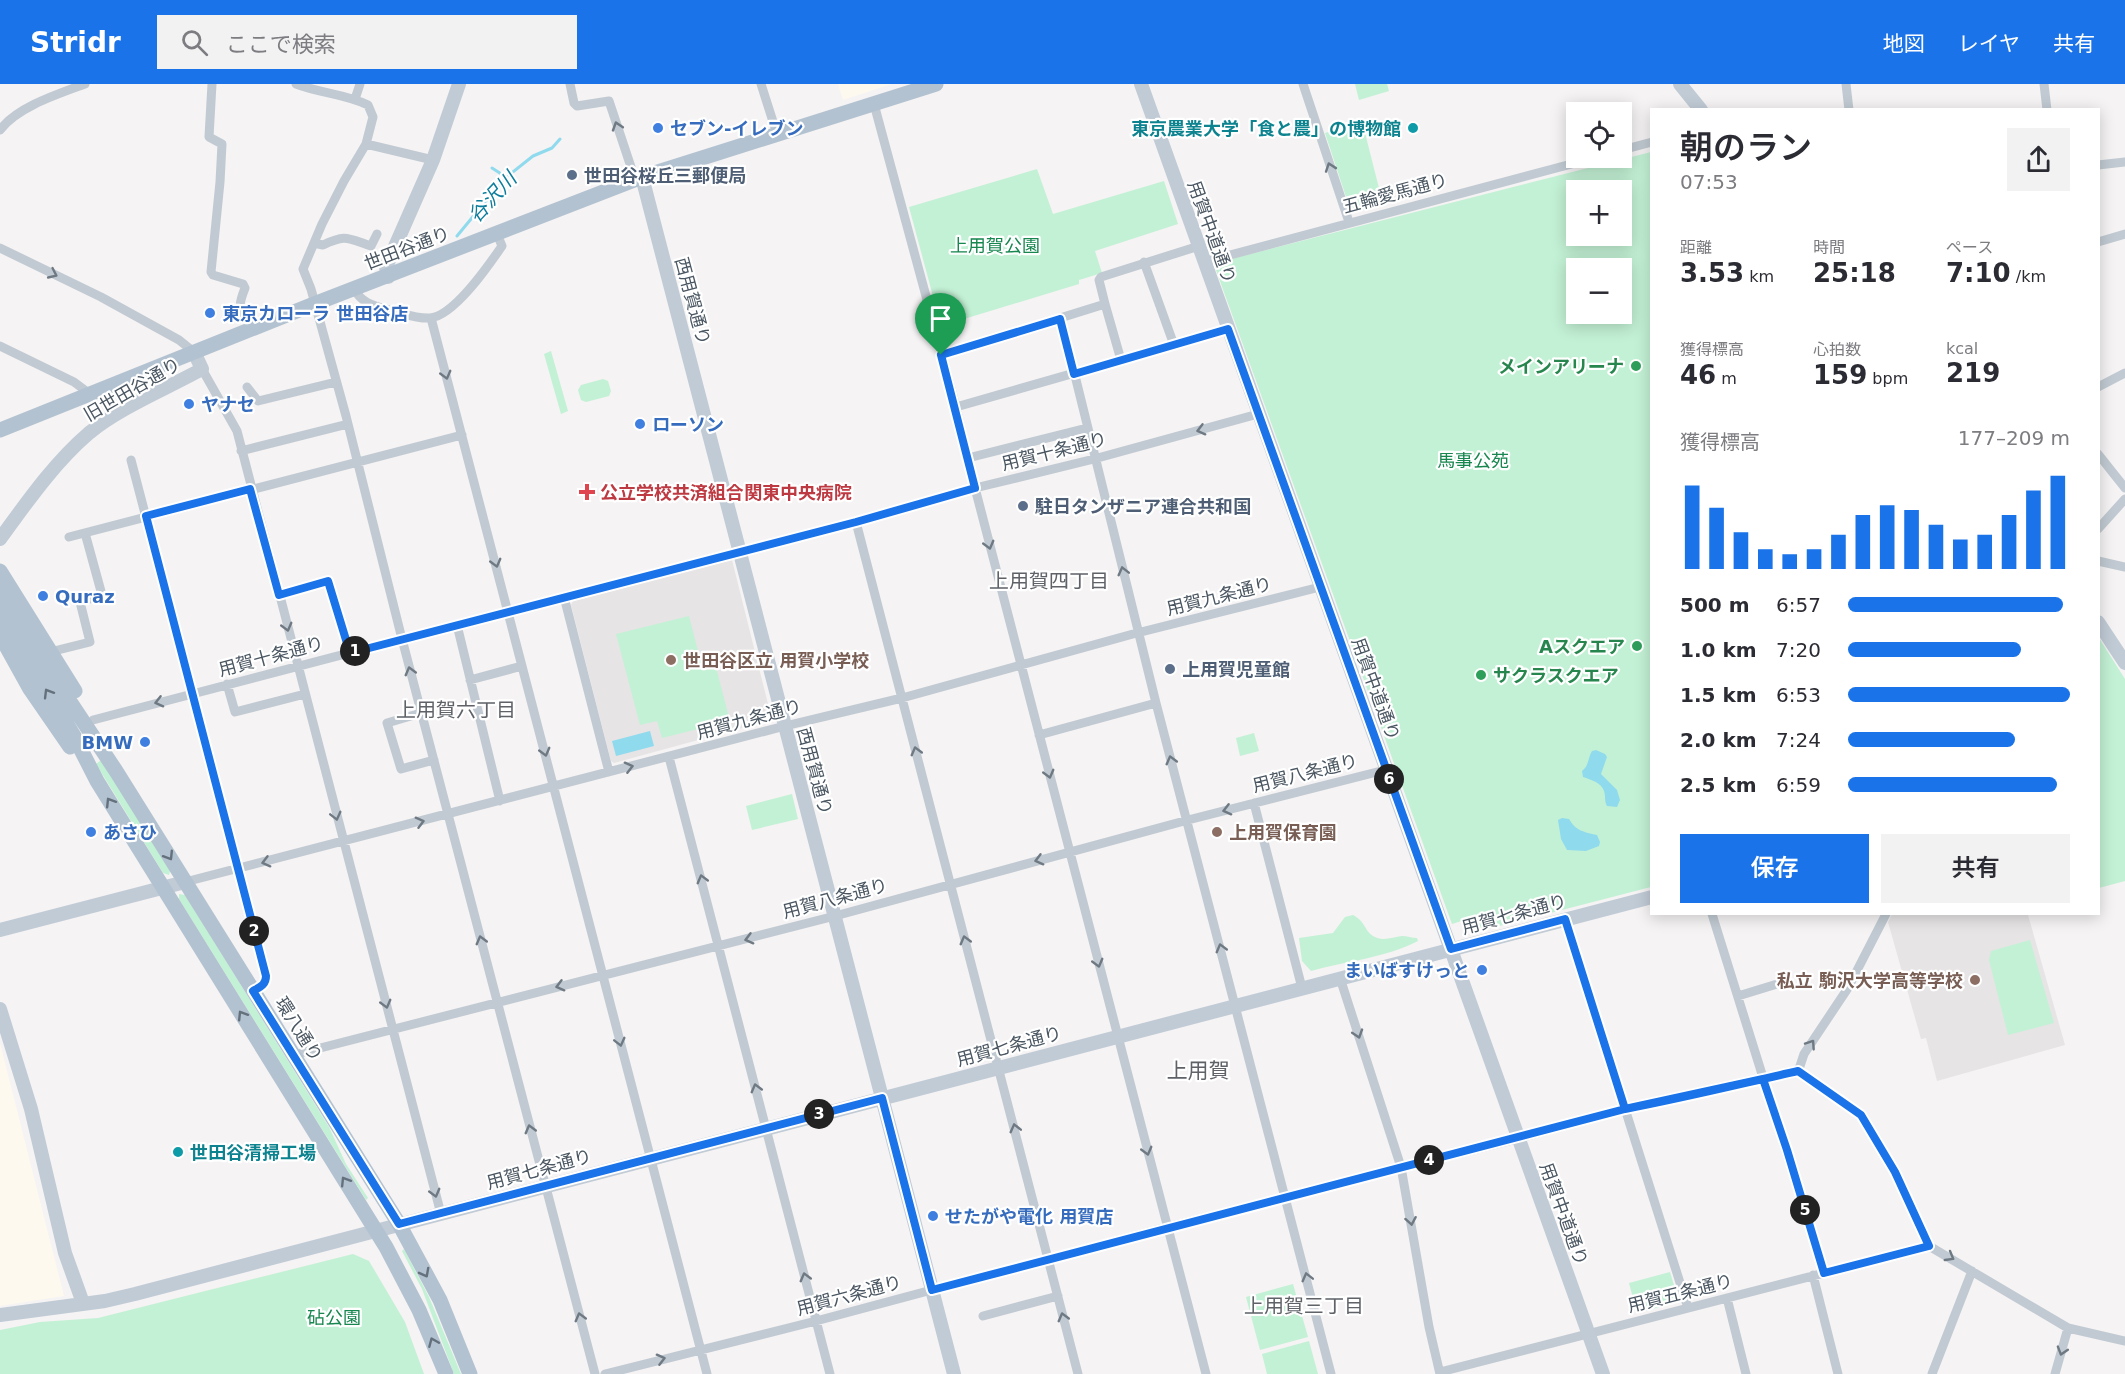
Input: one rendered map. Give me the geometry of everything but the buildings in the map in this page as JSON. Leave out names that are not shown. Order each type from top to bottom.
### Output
[{"type":"main road","name":"世田谷通り","points":[[0,430],[314,304],[642,177],[936,84]]},
{"type":"main road","points":[[0,571],[93,720],[116,771]]},
{"type":"main road","name":"環八通り","points":[[0,592],[116,771],[399,1224],[440,1300],[470,1374]]},
{"type":"main road","points":[[0,614],[74,736],[97,781],[376,1230],[419,1310],[446,1374]]},
{"type":"main road","points":[[0,635],[30,689],[97,781]]},
{"type":"street","points":[[57,84],[57,94]]},
{"type":"street","points":[[0,130],[4,119],[57,94],[85,84]]},
{"type":"street","points":[[212,84],[209,137],[222,144],[211,272],[213,275],[243,284],[245,288],[239,303],[240,309],[255,328]]},
{"type":"street","points":[[296,84],[314,91],[355,99],[368,105],[373,117],[366,144],[344,181],[303,269],[348,424],[421,713],[595,1374]]},
{"type":"street","points":[[355,99],[360,84]]},
{"type":"street","points":[[388,276],[386,267],[434,160],[459,84]]},
{"type":"street","points":[[570,84],[574,103],[577,106],[609,101],[632,170],[642,177]]},
{"type":"street","points":[[761,84],[777,134]]},
{"type":"street","name":"用賀中道通り","points":[[1141,84],[1603,1374]]},
{"type":"street","points":[[1303,84],[1349,222]]},
{"type":"street","points":[[1681,84],[1699,108]]},
{"type":"street","points":[[1846,84],[1849,108]]},
{"type":"street","points":[[2044,84],[2047,108]]},
{"type":"street","points":[[874,104],[956,407],[1069,852],[1206,1374]]},
{"type":"street","points":[[1632,147],[1650,143]]},
{"type":"street","points":[[366,144],[434,160]]},
{"type":"street","points":[[2100,165],[2125,162]]},
{"type":"street","name":"五輪愛馬通り","points":[[1204,262],[1566,165]]},
{"type":"street","name":"西用賀通り","points":[[642,177],[954,1374]]},
{"type":"street","points":[[314,243],[323,245],[340,237],[347,237],[371,246],[377,234]]},
{"type":"street","points":[[354,289],[359,298],[367,304],[417,317],[431,318],[444,313],[464,295],[490,264],[502,246],[497,234]]},
{"type":"street","points":[[2100,241],[2125,234]]},
{"type":"street","points":[[1121,360],[1099,280],[1101,277],[1198,246]]},
{"type":"street","points":[[0,248],[101,297],[179,340],[194,352]]},
{"type":"street","points":[[1144,262],[1174,345]]},
{"type":"street","points":[[941,355],[1106,304]]},
{"type":"street","points":[[431,318],[707,1374]]},
{"type":"street","points":[[1060,319],[1156,704],[1331,1374]]},
{"type":"street","points":[[956,407],[1228,329]]},
{"type":"street","points":[[0,346],[74,382],[90,394]]},
{"type":"street","name":"旧世田谷通り","points":[[0,539],[53,469],[90,433],[121,413],[202,369],[194,352]]},
{"type":"street","points":[[202,369],[237,431],[250,489],[441,1214]]},
{"type":"street","points":[[2100,386],[2125,373]]},
{"type":"street","points":[[247,387],[258,401],[336,382]]},
{"type":"street","name":"用賀十条通り","points":[[93,720],[739,550],[856,522],[975,488],[1094,459],[1258,414]]},
{"type":"street","points":[[242,451],[348,424]]},
{"type":"street","points":[[968,458],[1087,428]]},
{"type":"street","points":[[69,537],[462,435]]},
{"type":"street","points":[[2100,457],[2125,488]]},
{"type":"street","points":[[131,460],[266,976],[263,985],[253,991]]},
{"type":"street","points":[[2100,527],[2125,499]]},
{"type":"street","points":[[856,522],[1078,1374]]},
{"type":"street","points":[[50,652],[90,642],[80,602],[102,595],[85,533]]},
{"type":"street","points":[[2100,561],[2125,567]]},
{"type":"street","points":[[279,595],[328,581],[350,653]]},
{"type":"street","name":"用賀九条通り","points":[[185,882],[785,726],[902,698],[1021,664],[1320,587]]},
{"type":"street","points":[[564,597],[609,772]]},
{"type":"street","points":[[457,625],[500,801]]},
{"type":"street","points":[[2100,625],[2125,663]]},
{"type":"street","points":[[470,680],[522,666]]},
{"type":"street","points":[[227,684],[235,712],[305,694]]},
{"type":"street","points":[[1039,735],[1156,704]]},
{"type":"street","points":[[421,713],[387,723],[400,769],[434,760]]},
{"type":"street","points":[[669,757],[830,1374]]},
{"type":"street","name":"用賀八条通り","points":[[293,1055],[835,916],[1188,820],[1385,770]]},
{"type":"street","points":[[1254,803],[1302,988]]},
{"type":"street","points":[[0,930],[185,882]]},
{"type":"street","name":"用賀七条通り","points":[[0,1315],[105,1301],[125,1296],[1650,898]]},
{"type":"street","points":[[1712,915],[1824,1273]]},
{"type":"street","points":[[1885,915],[1848,988],[1804,1054],[1798,1071],[1861,1115],[1895,1172],[1929,1246],[2068,1328],[2125,1341]]},
{"type":"street","points":[[1565,919],[1688,1308]]},
{"type":"street","points":[[1340,978],[1401,1167],[1429,1327],[1440,1373]]},
{"type":"street","points":[[1738,996],[1786,981]]},
{"type":"street","points":[[0,1009],[31,1109],[59,1231],[83,1303]]},
{"type":"street","name":"用賀六条通り","points":[[605,1374],[1625,1109],[1798,1071]]},
{"type":"street","name":"用賀五条通り","points":[[1440,1373],[1929,1246]]},
{"type":"street","points":[[1932,1374],[1972,1271]]},
{"type":"street","points":[[1814,1275],[1838,1374]]},
{"type":"street","points":[[983,1316],[1058,1296]]},
{"type":"street","points":[[1727,1298],[1746,1374]]},
{"type":"street","points":[[2055,1374],[2068,1328]]},
{"type":"shaded area","points":[[838,84],[892,84],[843,100]]},
{"type":"shaded area","name":"世田谷区立 用賀小学校","points":[[732,560],[771,716],[768,721],[614,763],[611,761],[571,605],[573,601]]},
{"type":"shaded area","name":"私立 駒沢大学高等学校","points":[[1892,915],[2028,915],[2065,1045],[1937,1081],[1926,1038],[1921,1039],[1888,922]]},
{"type":"shaded area","points":[[0,1043],[64,1296],[0,1306]]},
{"type":"green space","points":[[1355,84],[1387,84],[1389,91],[1359,100]]},
{"type":"green space","points":[[1362,121],[1383,204],[1351,212],[1325,133]]},
{"type":"green space","name":"馬事公苑","points":[[1650,152],[1650,887],[1476,932],[1471,918],[1452,924],[1216,270],[1219,262],[1588,168],[1632,168],[1632,157]]},
{"type":"green space","name":"上用賀公園","points":[[1037,169],[1053,214],[1164,181],[1178,224],[1095,251],[1102,273],[1079,280],[1079,284],[941,326],[909,207]]},
{"type":"green space","points":[[551,351],[568,411],[561,414],[544,354]]},
{"type":"green space","points":[[603,379],[608,381],[611,391],[609,396],[586,402],[581,400],[578,390],[581,385]]},
{"type":"green space","points":[[689,616],[699,655],[712,652],[730,721],[662,738],[657,721],[640,725],[616,634]]},
{"type":"green space","points":[[2100,640],[2125,679],[2125,881],[2100,888]]},
{"type":"green space","points":[[1254,733],[1259,751],[1240,756],[1236,738]]},
{"type":"green space","points":[[101,760],[170,871],[169,875],[163,873],[96,764]]},
{"type":"green space","points":[[792,794],[798,819],[752,830],[746,806]]},
{"type":"green space","points":[[179,894],[185,895],[329,1127],[346,1164],[368,1198],[366,1200],[179,899]]},
{"type":"green space","points":[[1353,915],[1376,938],[1404,936],[1417,938],[1418,941],[1379,955],[1311,971],[1302,961],[1299,938],[1333,933],[1345,917]]},
{"type":"green space","points":[[2030,940],[2054,1023],[2008,1035],[1989,960],[1991,951]]},
{"type":"green space","points":[[404,1249],[429,1297],[461,1374],[454,1374],[422,1289],[402,1251]]},
{"type":"green space","name":"砧公園","points":[[353,1254],[369,1261],[405,1322],[424,1374],[0,1374],[0,1330],[40,1322],[98,1318]]},
{"type":"green space","points":[[1670,1272],[1679,1302],[1637,1313],[1629,1283]]},
{"type":"green space","points":[[1293,1284],[1308,1337],[1260,1350],[1246,1297]]},
{"type":"green space","points":[[1309,1341],[1318,1374],[1267,1374],[1262,1354]]},
{"type":"water","points":[[650,731],[654,746],[616,756],[612,741]]},
{"type":"water","points":[[1596,750],[1607,757],[1601,774],[1617,790],[1620,800],[1617,807],[1607,806],[1601,785],[1583,777],[1582,771],[1592,751]]},
{"type":"water","points":[[1569,819],[1581,830],[1597,835],[1599,846],[1586,851],[1567,850],[1561,839],[1558,820]]},
{"type":"waterway","name":"谷沢川","points":[[457,236],[504,179],[533,156],[552,148],[560,139]]},
{"type":"waterway","points":[[492,168],[506,177]]},
{"type":"place","name":"セブン-イレブン","points":[[658,128]]},
{"type":"place","name":"東京農業大学「食と農」の博物館","points":[[1413,128]]},
{"type":"place","name":"世田谷桜丘三郵便局","points":[[572,175]]},
{"type":"place","name":"東京カローラ 世田谷店","points":[[210,313]]},
{"type":"place","name":"メインアリーナ","points":[[1636,366]]},
{"type":"place","name":"ヤナセ","points":[[189,404]]},
{"type":"place","name":"ローソン","points":[[640,424]]},
{"type":"place","name":"公立学校共済組合関東中央病院","points":[[587,492]]},
{"type":"place","name":"駐日タンザニア連合共和国","points":[[1023,506]]},
{"type":"place","name":"Quraz","points":[[43,596]]},
{"type":"place","name":"Aスクエア","points":[[1637,646]]},
{"type":"place","name":"世田谷区立 用賀小学校","points":[[671,660]]},
{"type":"place","name":"上用賀児童館","points":[[1170,669]]},
{"type":"place","name":"サクラスクエア","points":[[1481,675]]},
{"type":"place","name":"BMW","points":[[145,742]]},
{"type":"place","name":"あさひ","points":[[91,832]]},
{"type":"place","name":"上用賀保育園","points":[[1217,832]]},
{"type":"place","name":"まいばすけっと","points":[[1482,970]]},
{"type":"place","name":"私立 駒沢大学高等学校","points":[[1975,980]]},
{"type":"place","name":"世田谷清掃工場","points":[[178,1152]]},
{"type":"place","name":"せたがや電化 用賀店","points":[[933,1216]]},
{"type":"district","name":"上用賀四丁目","points":[[1049,581]]},
{"type":"district","name":"上用賀六丁目","points":[[456,710]]},
{"type":"district","name":"上用賀","points":[[1198,1071]]},
{"type":"district","name":"上用賀三丁目","points":[[1304,1306]]},
{"type":"route","points":[[941,355],[975,488],[856,522],[739,550],[350,653],[328,581],[279,595],[250,489],[146,516],[266,976],[263,985],[253,991],[399,1224],[882,1098],[932,1290],[1625,1109],[1798,1071],[1861,1115],[1895,1172],[1929,1246],[1824,1273],[1763,1079],[1625,1109],[1565,919],[1451,949],[1228,329],[1074,374],[1060,319],[941,355]]}]
